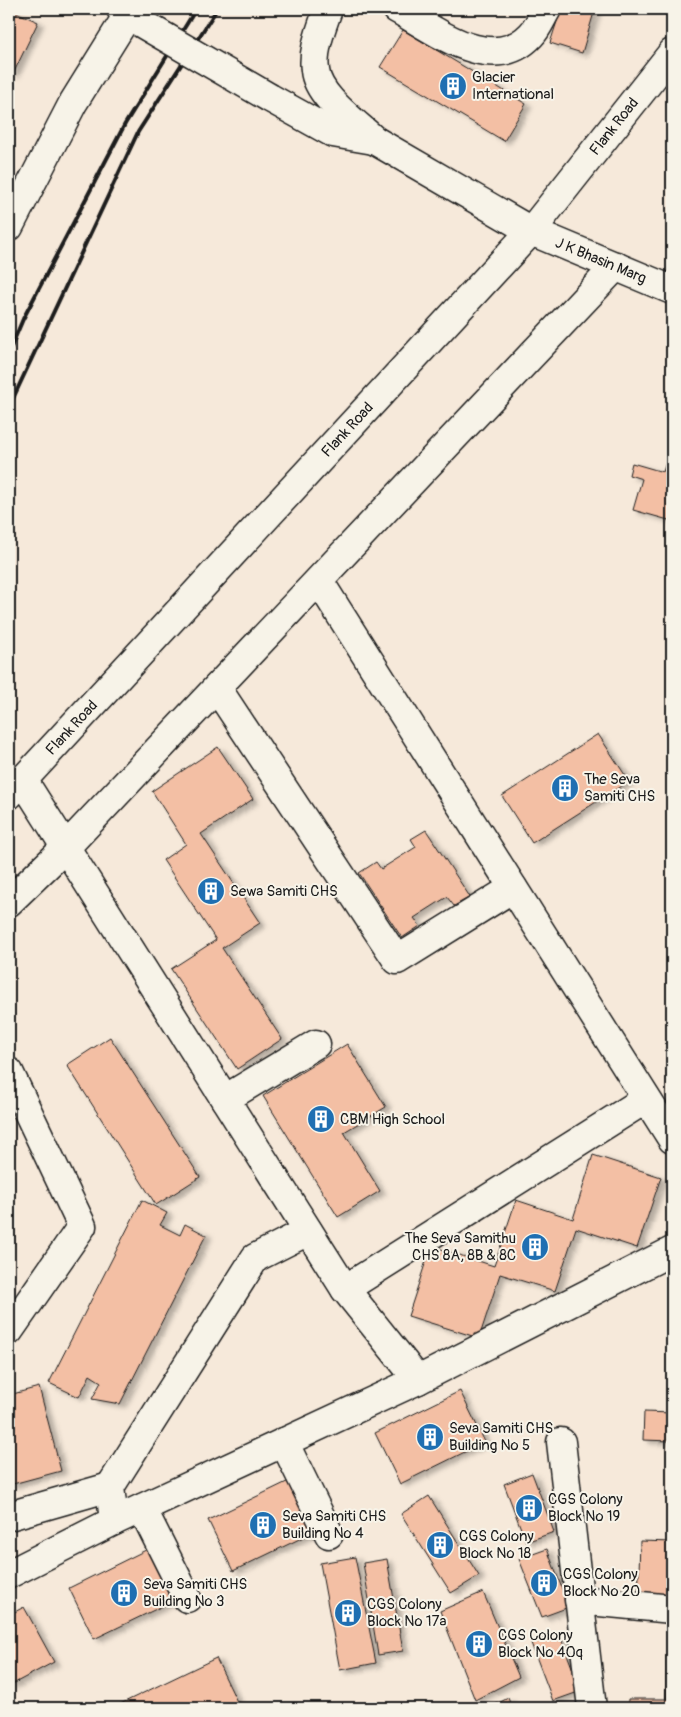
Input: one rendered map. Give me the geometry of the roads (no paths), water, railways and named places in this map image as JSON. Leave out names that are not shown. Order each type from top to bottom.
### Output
[{"type":"street","points":[[328,9],[319,37],[314,69],[321,90],[374,140]]},
{"type":"street","points":[[397,9],[466,48],[494,52],[511,50],[532,35],[547,9]]},
{"type":"street","points":[[9,227],[73,103],[95,99],[131,16],[333,133],[374,140]]},
{"type":"street","name":"Flank Road","points":[[16,788],[531,231],[672,53]]},
{"type":"street","name":"J K Bhasin Marg","points":[[374,140],[531,231],[672,290]]},
{"type":"street","points":[[9,902],[66,848],[616,266]]},
{"type":"street","points":[[320,581],[672,1139]]},
{"type":"street","points":[[217,688],[397,960],[513,888]]},
{"type":"street","points":[[16,788],[66,848],[345,1289],[418,1380]]},
{"type":"street","points":[[225,1099],[316,1044]]},
{"type":"street","points":[[9,1072],[82,1226],[9,1331]]},
{"type":"street","points":[[345,1289],[646,1099]]},
{"type":"street","points":[[114,1522],[110,1487],[255,1258],[308,1231]]},
{"type":"street","points":[[9,1574],[142,1508],[418,1380],[672,1250]]},
{"type":"street","points":[[284,1442],[329,1534]]},
{"type":"street","points":[[561,1442],[592,1708]]},
{"type":"street","points":[[9,1516],[110,1487]]},
{"type":"street","points":[[142,1508],[187,1598]]},
{"type":"street","points":[[579,1600],[672,1609]]},
{"type":"railway","points":[[9,352],[23,319],[125,124],[196,9]]},
{"type":"railway","points":[[9,407],[138,132],[217,9]]},
{"type":"place","name":"Glacier International","points":[[453,86]]},
{"type":"place","name":"The Seva Samiti CHS","points":[[565,788]]},
{"type":"place","name":"Sewa Samiti CHS","points":[[211,891]]},
{"type":"place","name":"CBM High School","points":[[321,1119]]},
{"type":"place","name":"The Seva Samithu CHS 8A, 8B & 8C","points":[[535,1247]]},
{"type":"place","name":"Seva Samiti CHS Building No 5","points":[[430,1437]]},
{"type":"place","name":"CGS Colony Block No 19","points":[[529,1508]]},
{"type":"place","name":"Seva Samiti CHS Building No 4","points":[[263,1525]]},
{"type":"place","name":"CGS Colony Block No 18","points":[[440,1545]]},
{"type":"place","name":"CGS Colony Block No 20","points":[[544,1583]]},
{"type":"place","name":"Seva Samiti CHS Building No 3","points":[[124,1593]]},
{"type":"place","name":"CGS Colony Block No 17a","points":[[348,1613]]},
{"type":"place","name":"CGS Colony Block No 40q","points":[[479,1644]]}]
